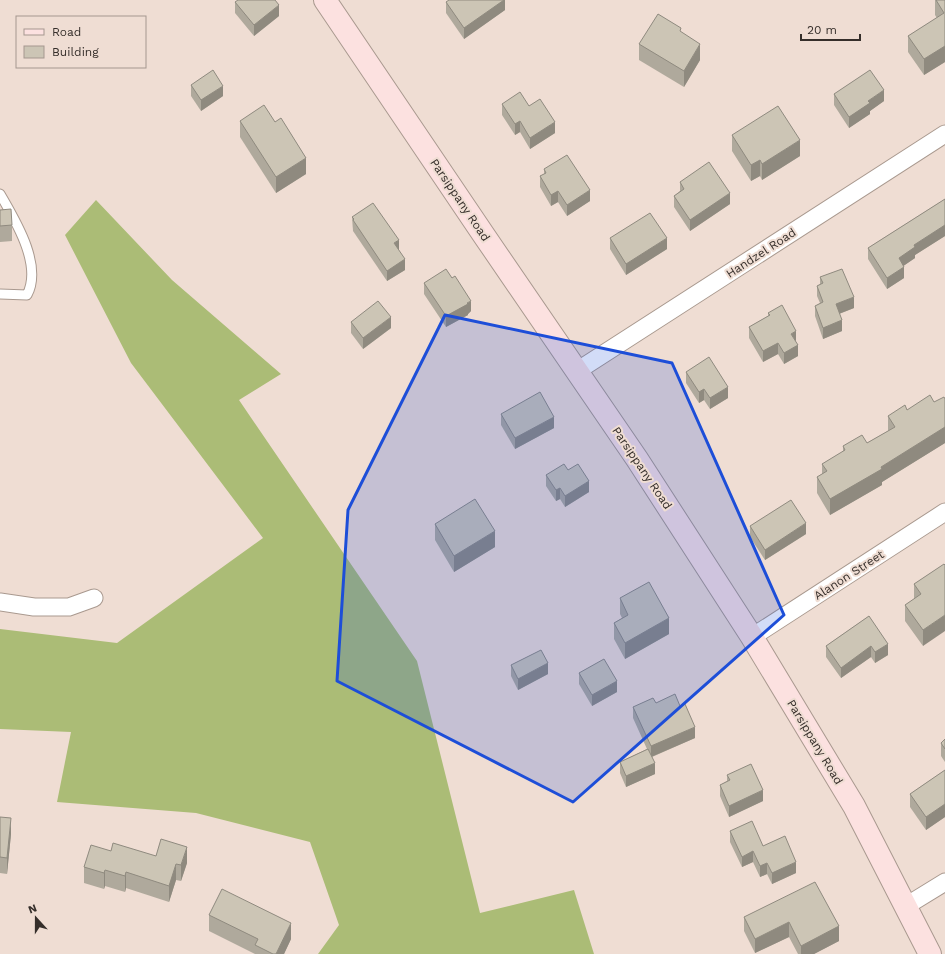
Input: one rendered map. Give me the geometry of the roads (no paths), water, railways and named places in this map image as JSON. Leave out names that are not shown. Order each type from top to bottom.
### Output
[{"type":"main road","name":"Parsippany Road","points":[[325,0],[637,459],[752,638],[854,806],[930,954]]},
{"type":"street","name":"Handzel Road","points":[[577,371],[945,134]]},
{"type":"street","name":"Alanon Street","points":[[752,638],[945,512]]},
{"type":"street","points":[[0,602],[34,607],[69,607],[94,598]]},
{"type":"street","points":[[906,906],[945,882]]},
{"type":"lane","points":[[0,194],[23,238],[31,262],[31,287],[27,295],[0,294]]}]
